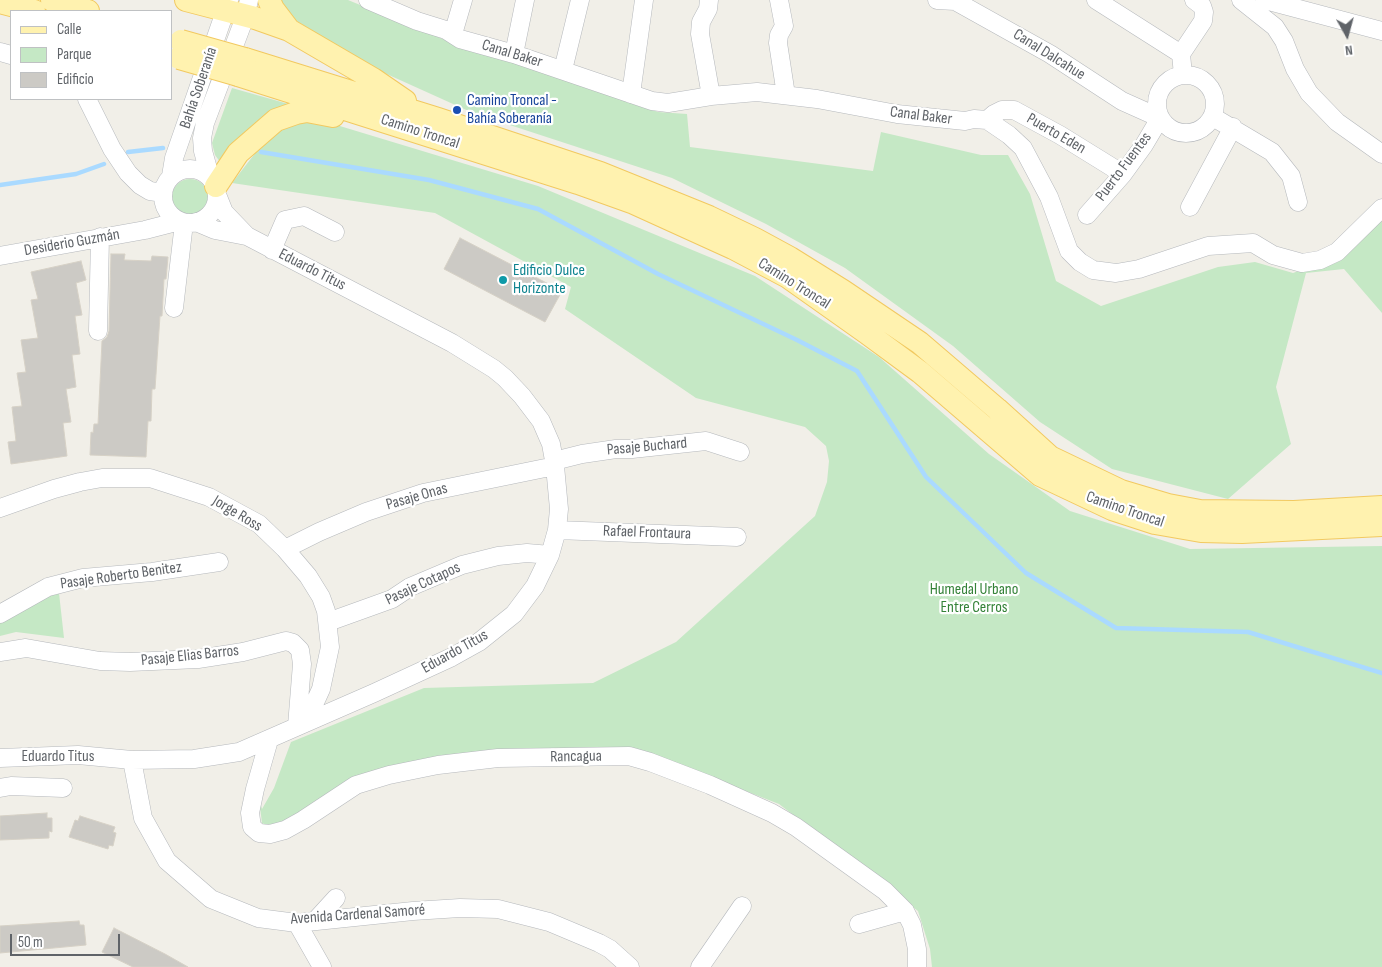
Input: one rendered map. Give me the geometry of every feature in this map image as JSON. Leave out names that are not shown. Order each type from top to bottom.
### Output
[{"type":"main road","points":[[52,0],[85,10]]},
{"type":"main road","points":[[186,0],[237,7],[289,30],[373,79],[406,102],[438,119]]},
{"type":"main road","points":[[269,0],[273,9],[289,30]]},
{"type":"main road","points":[[0,2],[30,10]]},
{"type":"main road","name":"Camino Troncal","points":[[176,48],[438,119],[600,173],[709,217],[790,258],[843,291],[920,343],[1050,457],[1121,492],[1168,505],[1200,511],[1294,512],[1382,507]]},
{"type":"main road","name":"Camino Troncal","points":[[242,67],[479,151],[634,203],[733,248],[788,277],[920,372],[1040,475],[1112,509],[1155,523],[1201,531],[1242,532],[1382,525]]},
{"type":"main road","points":[[214,186],[238,154],[267,126],[281,118],[307,111],[324,113],[408,137],[479,151]]},
{"type":"street","name":"Canal Baker","points":[[368,0],[454,34],[460,39],[514,54],[652,101],[668,103],[712,96],[757,92],[786,94],[897,114],[965,121],[974,119],[987,120]]},
{"type":"street","points":[[454,34],[463,0]]},
{"type":"street","points":[[514,54],[524,0]]},
{"type":"street","points":[[563,70],[580,0]]},
{"type":"street","points":[[631,94],[644,0]]},
{"type":"street","points":[[709,0],[708,10],[701,22],[700,34],[712,96]]},
{"type":"street","points":[[779,0],[784,26],[778,35],[778,43],[786,94]]},
{"type":"street","name":"Canal Dalcahue","points":[[937,0],[956,1],[1050,54],[1122,100],[1160,118],[1166,126],[1176,132],[1186,134],[1200,130],[1213,117]]},
{"type":"street","points":[[1096,0],[1181,54]]},
{"type":"street","points":[[1183,75],[1181,54],[1203,21],[1204,12],[1202,6],[1194,0]]},
{"type":"street","points":[[1242,0],[1275,27],[1284,41],[1295,70],[1309,93],[1337,122],[1382,154]]},
{"type":"street","points":[[1265,0],[1382,30]]},
{"type":"street","name":"Bahía Soberanía","points":[[171,176],[174,158],[237,7]]},
{"type":"street","name":"Bahía Soberanía","points":[[214,186],[202,151],[202,138],[237,7]]},
{"type":"street","points":[[1160,118],[1157,98],[1164,85],[1170,80],[1183,75],[1189,75],[1203,81],[1212,90],[1215,107],[1213,117],[1233,127],[1272,152],[1291,176],[1298,202]]},
{"type":"street","points":[[88,100],[112,149],[128,173],[140,185],[150,191],[163,193]]},
{"type":"street","name":"Puerto Eden","points":[[987,120],[1002,110],[1014,110],[1060,135],[1123,174]]},
{"type":"street","name":"Puerto Fuentes","points":[[1087,216],[1144,146],[1160,118]]},
{"type":"street","points":[[987,120],[1024,148],[1049,197],[1069,251],[1080,262],[1093,270],[1116,273],[1139,269],[1208,246],[1253,243],[1273,255],[1302,263],[1320,260],[1337,252],[1382,208]]},
{"type":"street","points":[[1190,208],[1233,127]]},
{"type":"street","points":[[190,168],[201,170],[214,186],[215,208],[208,217],[182,220],[163,203],[165,184],[171,176],[180,170],[190,168]]},
{"type":"street","name":"Eduardo Titus","points":[[0,758],[78,755],[132,760],[194,759],[239,752],[383,689],[480,642],[514,614],[535,586],[550,555],[557,530],[559,509],[555,463],[551,444],[540,422],[522,396],[494,369],[452,343],[247,236],[229,220],[214,186]]},
{"type":"street","points":[[272,250],[285,220],[304,216],[335,232]]},
{"type":"street","points":[[174,308],[182,220]]},
{"type":"street","name":"Eduardo Titus","points":[[182,220],[215,230],[247,236]]},
{"type":"street","name":"Desiderio Guzmán","points":[[0,256],[145,230],[182,220]]},
{"type":"street","points":[[98,331],[100,237]]},
{"type":"street","name":"Pasaje Buchard","points":[[555,463],[582,454],[616,449],[706,442],[740,452]]},
{"type":"street","name":"Pasaje Onas","points":[[285,549],[366,512],[423,493],[555,463]]},
{"type":"street","name":"Jorge Ross","points":[[0,508],[80,482],[102,478],[150,478],[209,497],[259,524],[285,549],[308,576],[320,597],[328,622],[330,647],[322,689],[302,724]]},
{"type":"street","name":"Rafael Frontaura","points":[[557,530],[737,537]]},
{"type":"street","name":"Pasaje Cotapos","points":[[328,622],[392,599],[410,587],[462,565],[498,556],[528,553],[550,555]]},
{"type":"street","name":"Pasaje Roberto Benitez","points":[[0,614],[48,587],[70,581],[219,562]]},
{"type":"street","name":"Pasaje Elias Barros","points":[[0,652],[26,648],[100,661],[130,662],[198,659],[243,652],[286,642],[293,643],[300,650],[302,664],[302,724]]},
{"type":"street","name":"Rancagua","points":[[269,740],[254,789],[250,813],[252,827],[259,833],[270,834],[285,830],[356,785],[389,775],[438,765],[498,758],[629,756],[710,785],[772,813],[886,891],[905,911],[912,924],[917,949],[917,967]]},
{"type":"street","name":"Avenida Cardenal Samoré","points":[[132,760],[143,818],[167,861],[211,899],[258,918],[297,922],[460,908],[498,909],[549,922],[600,943],[610,949],[630,967]]},
{"type":"street","points":[[0,788],[11,786],[63,788]]},
{"type":"street","points":[[315,921],[336,898]]},
{"type":"street","points":[[700,967],[742,906]]},
{"type":"street","points":[[860,924],[905,911]]},
{"type":"street","points":[[297,922],[322,967]]},
{"type":"green space","points":[[279,0],[348,0],[443,39],[658,112],[687,114],[690,147],[873,171],[881,132],[981,155],[1008,155],[1030,194],[1056,281],[1101,306],[1218,267],[1255,262],[1293,273],[1339,256],[1382,216],[1382,313],[1344,269],[1306,273],[1276,387],[1291,444],[1228,499],[1112,469],[1040,422],[953,346],[845,268],[766,224],[672,178],[473,113],[380,71],[283,13]]},
{"type":"green space","points":[[232,88],[299,107],[223,166],[215,155],[212,143]]},
{"type":"green space","name":"Humedal Urbano Entre Cerros","points":[[320,120],[538,186],[755,276],[879,357],[989,454],[1070,511],[1190,549],[1382,546],[1382,967],[932,967],[930,949],[918,911],[779,804],[635,748],[496,753],[361,780],[299,818],[270,827],[262,823],[260,807],[261,805],[262,809],[274,788],[291,742],[424,688],[593,683],[676,642],[815,516],[827,482],[829,461],[826,446],[805,427],[696,398],[565,309],[571,287],[435,213],[232,183],[267,138],[294,123]]},
{"type":"green space","points":[[190,179],[197,180],[203,184],[207,190],[207,204],[203,210],[197,214],[190,215],[183,214],[177,210],[173,204],[172,197],[173,190],[177,184],[183,180]]},
{"type":"green space","points":[[58,584],[64,638],[16,632],[0,636],[0,617]]},
{"type":"building","name":"Edificio Dulce Horizonte","points":[[460,238],[562,291],[545,322],[444,269]]},
{"type":"building","points":[[111,254],[125,254],[124,260],[151,261],[152,256],[168,257],[166,279],[164,279],[162,316],[160,316],[155,389],[152,389],[151,421],[148,421],[146,457],[90,455],[91,432],[93,433],[94,424],[98,424],[102,341],[107,337],[109,331]]},
{"type":"building","points":[[81,261],[86,280],[76,283],[82,315],[75,316],[80,354],[72,355],[76,387],[66,389],[71,422],[63,423],[67,456],[11,464],[8,442],[16,441],[12,407],[22,406],[17,373],[26,372],[21,340],[38,338],[31,300],[38,299],[31,272]]},
{"type":"building","points":[[47,813],[47,818],[52,818],[52,832],[49,831],[49,838],[0,840],[0,816]]},
{"type":"building","points":[[80,816],[115,827],[113,832],[116,833],[113,846],[109,845],[108,849],[69,837],[75,820],[78,821]]},
{"type":"building","points":[[79,921],[80,925],[84,925],[86,945],[0,953],[0,926]]},
{"type":"building","points":[[114,928],[188,967],[133,967],[102,952]]},
{"type":"waterway","points":[[128,152],[163,148]]},
{"type":"waterway","points":[[261,152],[429,180],[538,209],[658,274],[797,340],[857,371],[926,477],[1026,573],[1116,628],[1248,632],[1382,673]]},
{"type":"waterway","points":[[0,185],[76,174],[104,164]]},
{"type":"place","name":"Camino Troncal - Bahía Soberanía","points":[[457,110]]},
{"type":"place","name":"Edificio Dulce Horizonte","points":[[503,280]]}]
